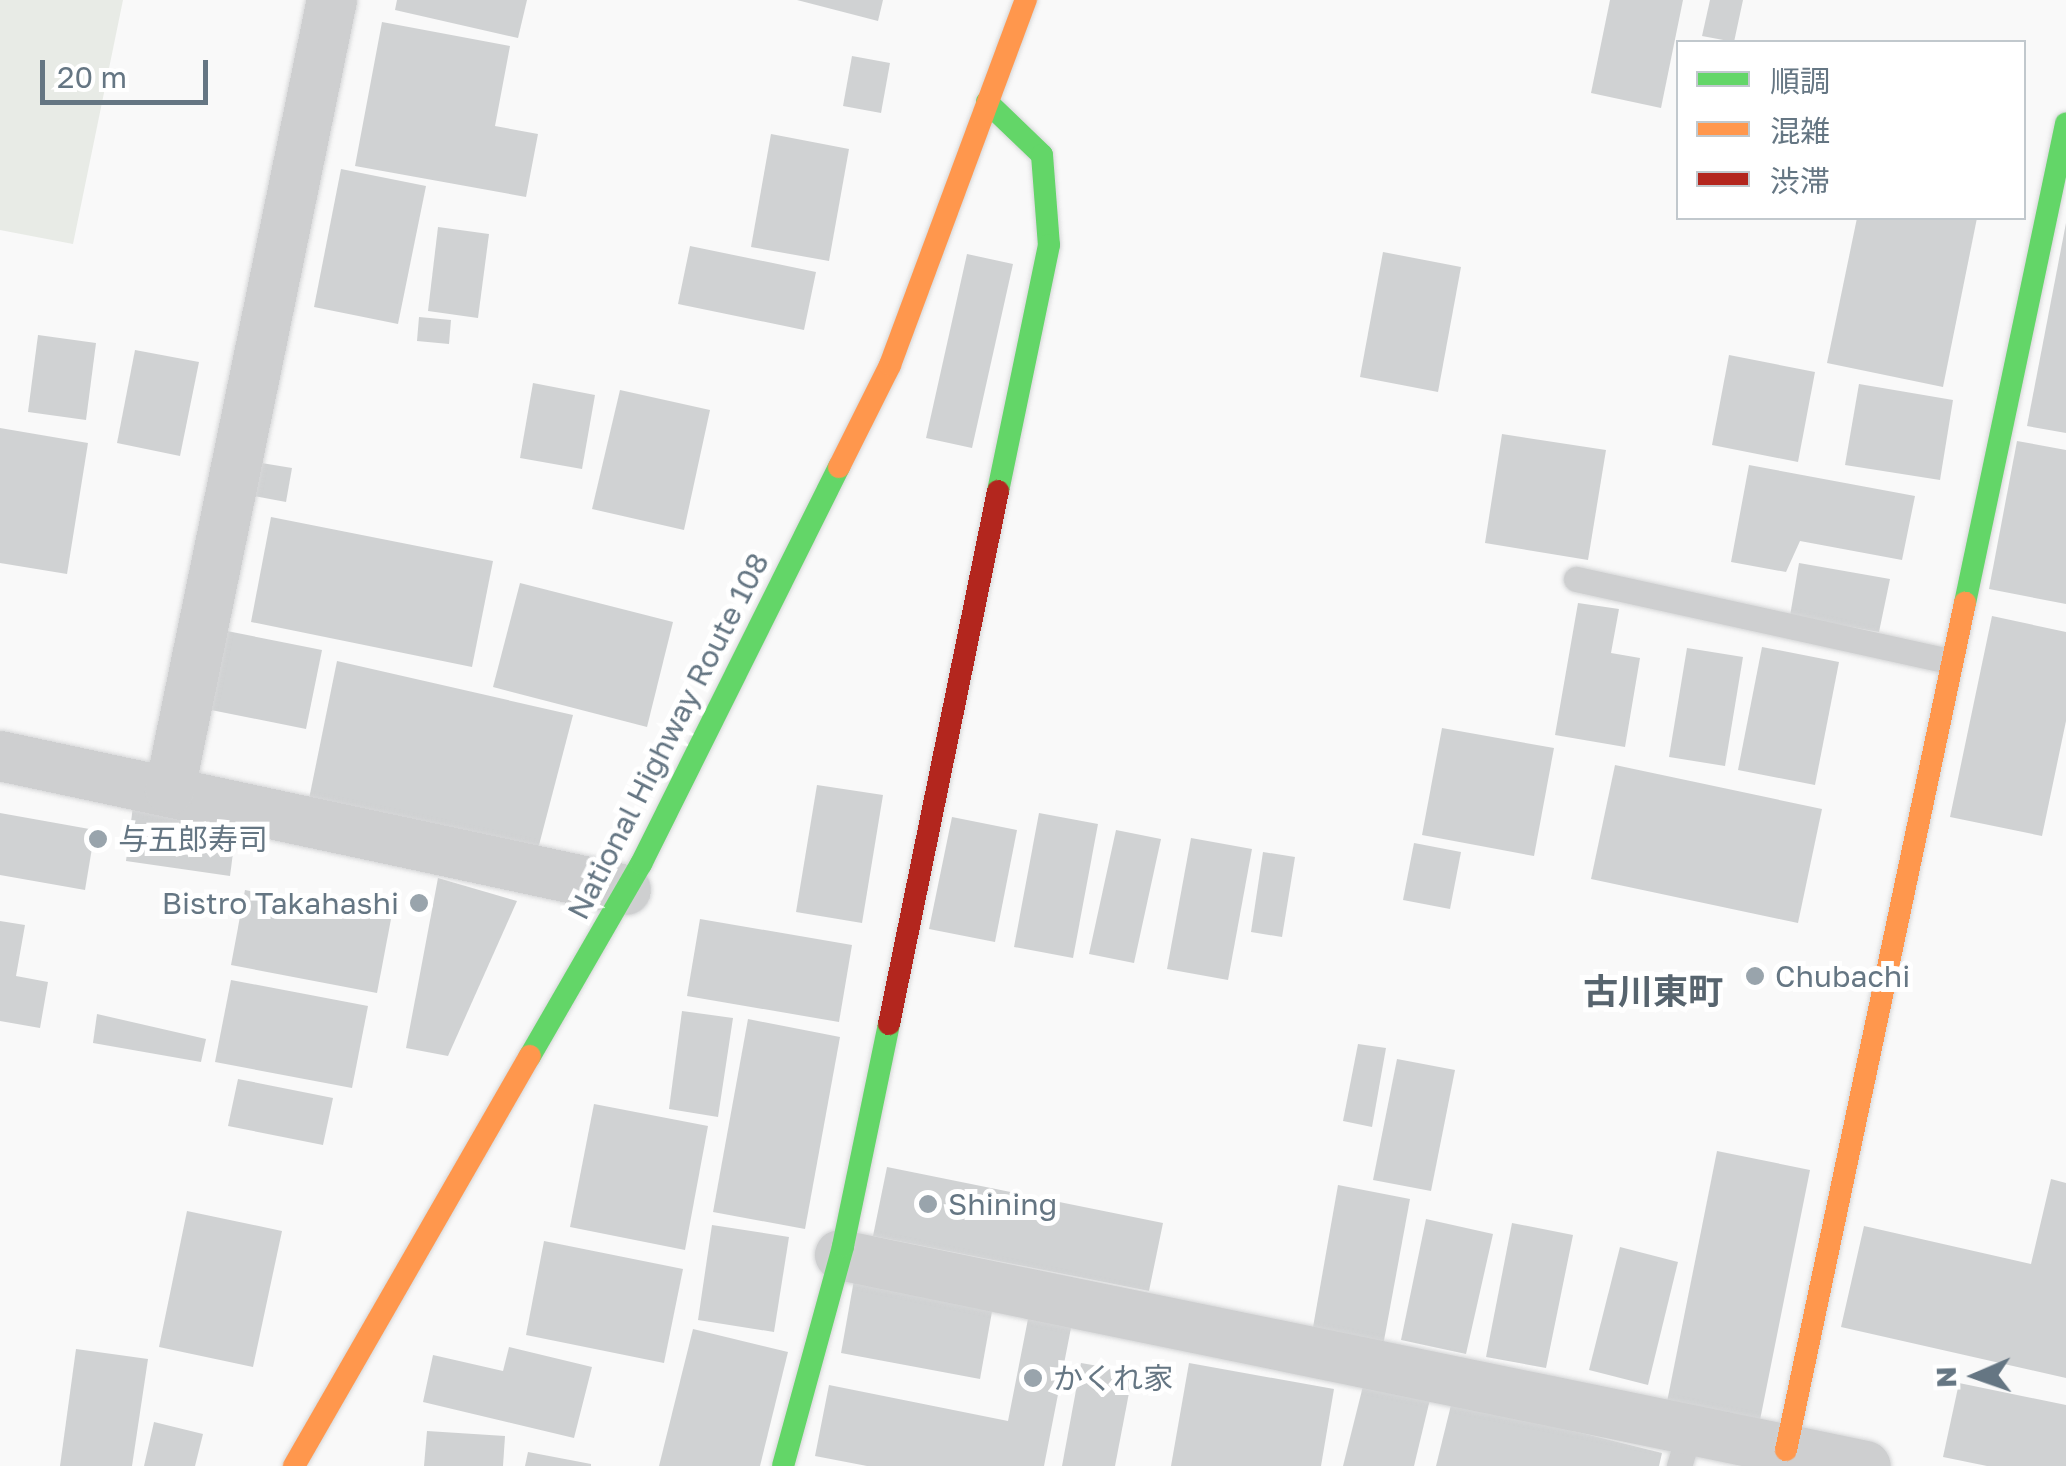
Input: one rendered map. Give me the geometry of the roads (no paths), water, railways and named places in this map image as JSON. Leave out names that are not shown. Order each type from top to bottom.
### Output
[{"type":"main road","name":"National Highway Route 108","points":[[294,1466],[626,890],[890,365],[1026,0]]},
{"type":"main road","points":[[783,1466],[840,1255],[1049,245],[1042,155],[988,102]]},
{"type":"main road","points":[[1786,1450],[2066,124]]},
{"type":"street","points":[[170,789],[332,0]]},
{"type":"street","points":[[0,756],[170,789],[626,890]]},
{"type":"street","points":[[840,1255],[1684,1448],[1786,1450],[1866,1466]]},
{"type":"lane","points":[[1576,579],[1950,661]]},
{"type":"place","name":"与五郎寿司","points":[[98,839]]},
{"type":"place","name":"Bistro Takahashi","points":[[419,903]]},
{"type":"place","name":"Chubachi","points":[[1755,976]]},
{"type":"place","name":"Shining","points":[[928,1204]]},
{"type":"place","name":"かくれ家","points":[[1033,1378]]},
{"type":"district","name":"古川東町","points":[[1653,991]]}]
